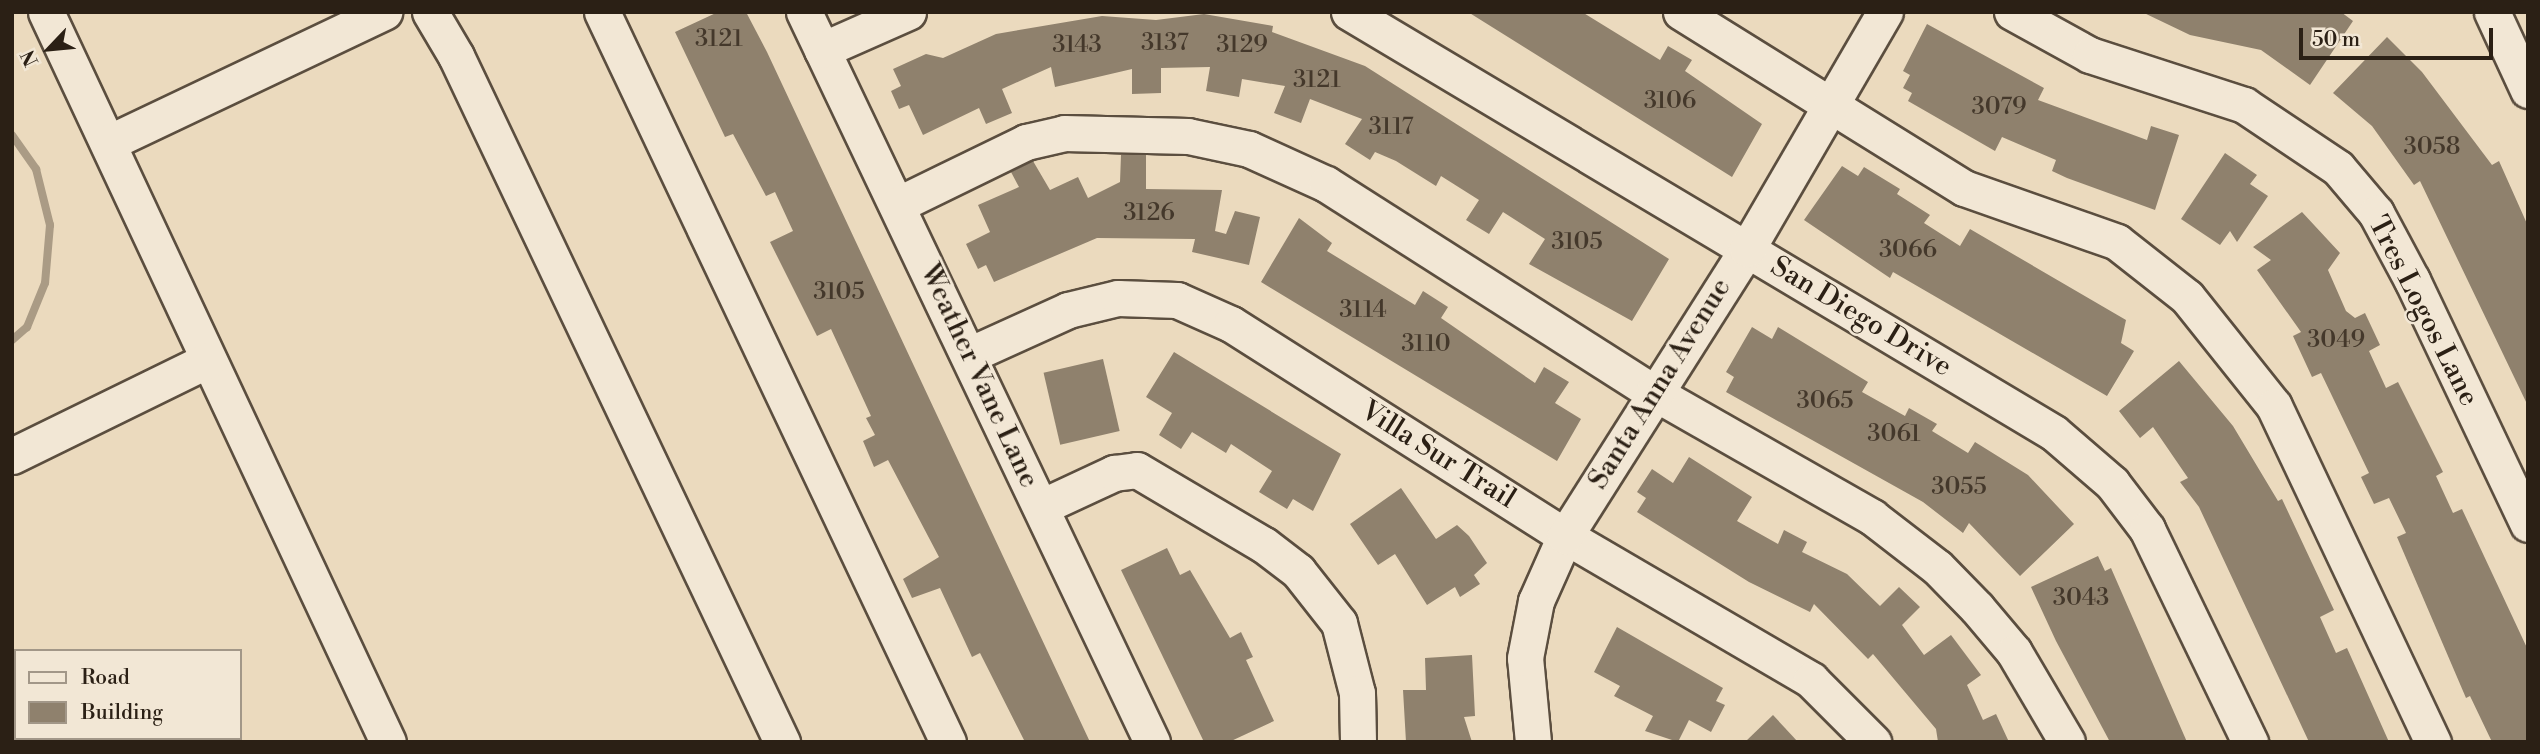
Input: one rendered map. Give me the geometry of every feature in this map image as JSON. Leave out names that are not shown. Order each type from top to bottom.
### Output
[{"type":"street","points":[[46,12],[388,742]]},
{"type":"street","points":[[108,143],[384,12]]},
{"type":"street","points":[[430,12],[516,178],[782,742]]},
{"type":"street","points":[[602,12],[948,742]]},
{"type":"street","name":"Weather Vane Lane","points":[[804,12],[970,355],[1152,742]]},
{"type":"street","points":[[822,50],[908,12]]},
{"type":"street","name":"San Diego Drive","points":[[1349,12],[2054,433],[2112,482],[2147,529],[2250,742]]},
{"type":"street","points":[[1681,12],[1964,188],[2117,242],[2186,297],[2274,406],[2433,742]]},
{"type":"street","name":"Santa Anna Avenue","points":[[1532,742],[1525,658],[1536,601],[1565,536],[1653,391],[1747,249],[1885,12]]},
{"type":"street","name":"Tres Logos Lane","points":[[2012,12],[2090,55],[2244,105],[2338,168],[2376,213],[2412,280],[2528,524]]},
{"type":"street","points":[[2491,12],[2528,90]]},
{"type":"street","points":[[897,205],[1026,142],[1064,133],[1188,136],[1248,149],[1326,184],[1653,391],[1872,517],[1937,567],[2014,652],[2067,742]]},
{"type":"street","name":"Villa Sur Trail","points":[[970,355],[1068,310],[1118,298],[1177,300],[1231,324],[1565,536],[1811,680],[1873,742]]},
{"type":"street","points":[[12,456],[208,360]]},
{"type":"street","points":[[1041,507],[1114,473],[1138,470],[1264,545],[1298,571],[1339,623],[1357,694],[1358,742]]},
{"type":"building","points":[[718,12],[746,12],[767,52],[1090,742],[1025,742],[980,653],[972,657],[940,588],[912,598],[903,579],[939,557],[888,460],[874,467],[863,441],[875,435],[866,418],[871,416],[831,329],[817,336],[770,242],[793,231],[775,192],[766,196],[733,134],[725,137],[675,32]]},
{"type":"building","points":[[1468,12],[1582,12],[1660,60],[1668,46],[1692,60],[1685,71],[1762,124],[1732,177]]},
{"type":"building","points":[[2142,12],[2341,12],[2353,21],[2310,85],[2261,50],[2190,35]]},
{"type":"building","points":[[1204,14],[1273,26],[1272,32],[1365,66],[1669,259],[1632,321],[1529,264],[1545,239],[1503,212],[1489,234],[1466,220],[1479,200],[1441,176],[1436,186],[1396,161],[1375,152],[1370,160],[1345,144],[1362,119],[1310,99],[1301,123],[1274,113],[1285,86],[1242,79],[1239,97],[1206,91],[1210,67],[1161,68],[1161,93],[1132,94],[1132,69],[1055,87],[1051,67],[1002,89],[1012,113],[986,124],[979,108],[923,135],[909,105],[899,109],[891,91],[901,86],[893,69],[926,54],[943,58],[996,34],[1102,16],[1156,20]]},
{"type":"building","points":[[1927,24],[2044,88],[2038,100],[2147,140],[2151,126],[2179,135],[2155,210],[2052,171],[2056,160],[2002,137],[1995,151],[1908,101],[1912,93],[1903,88],[1910,75],[1903,71]]},
{"type":"building","points":[[2387,37],[2422,72],[2492,165],[2499,161],[2528,226],[2528,406],[2420,181],[2414,185],[2372,126],[2333,93]]},
{"type":"building","points":[[2225,153],[2257,175],[2250,184],[2268,196],[2237,242],[2230,231],[2220,245],[2181,219]]},
{"type":"building","points":[[1121,155],[1146,155],[1146,189],[1222,190],[1215,231],[1226,234],[1235,211],[1260,217],[1249,265],[1192,252],[1195,239],[1097,238],[994,282],[986,265],[978,269],[966,244],[990,232],[978,205],[1019,187],[1011,172],[1033,161],[1050,190],[1078,177],[1088,198],[1120,182]]},
{"type":"building","points":[[1842,166],[1858,176],[1864,167],[1900,189],[1897,194],[1930,215],[1924,223],[1960,246],[1970,229],[2126,320],[2121,343],[2134,351],[2107,396],[1893,272],[1890,278],[1804,220]]},
{"type":"building","points":[[2302,212],[2340,253],[2328,270],[2346,311],[2355,318],[2365,313],[2380,345],[2369,351],[2386,388],[2398,382],[2443,472],[2436,476],[2453,513],[2462,509],[2528,650],[2528,742],[2492,742],[2470,696],[2466,698],[2397,537],[2406,533],[2389,498],[2374,504],[2361,477],[2369,473],[2321,373],[2312,377],[2293,336],[2301,332],[2257,270],[2271,260],[2253,247]]},
{"type":"building","points":[[1299,218],[1332,243],[1327,251],[1415,305],[1423,291],[1448,307],[1441,318],[1535,383],[1544,367],[1569,382],[1555,403],[1581,419],[1557,461],[1261,282]]},
{"type":"building","points":[[1752,327],[1772,339],[1778,327],[1868,382],[1862,392],[1905,416],[1909,408],[1937,424],[1932,431],[1968,453],[1975,442],[2028,475],[2074,524],[2020,576],[1969,523],[1963,533],[1923,502],[1726,392],[1734,377],[1726,372]]},
{"type":"building","points":[[1174,352],[1341,454],[1313,511],[1293,499],[1287,509],[1259,492],[1272,471],[1231,444],[1226,453],[1192,432],[1181,449],[1159,435],[1172,413],[1146,397]]},
{"type":"building","points":[[1103,359],[1120,431],[1060,445],[1044,373]]},
{"type":"building","points":[[2179,361],[2233,426],[2278,501],[2282,499],[2334,610],[2320,617],[2336,653],[2347,648],[2389,742],[2309,742],[2199,507],[2180,482],[2188,478],[2153,427],[2140,438],[2119,411]]},
{"type":"building","points":[[1689,457],[1752,497],[1737,521],[1778,544],[1784,530],[1807,542],[1802,552],[1847,574],[1880,606],[1899,587],[1920,607],[1902,625],[1924,655],[1951,635],[1981,675],[1967,685],[1983,720],[1996,714],[2009,742],[1938,742],[1936,729],[1873,654],[1868,659],[1814,604],[1810,612],[1749,582],[1637,512],[1646,498],[1637,492],[1652,469],[1673,483]]},
{"type":"building","points":[[1401,488],[1436,539],[1457,525],[1469,536],[1487,563],[1474,575],[1480,584],[1460,597],[1455,587],[1427,605],[1395,554],[1378,565],[1350,524]]},
{"type":"building","points":[[1167,548],[1180,575],[1190,570],[1230,638],[1241,632],[1253,657],[1246,660],[1274,721],[1229,742],[1204,742],[1121,570]]},
{"type":"building","points":[[2098,556],[2105,571],[2111,568],[2187,742],[2110,742],[2056,641],[2031,587]]},
{"type":"building","points":[[1617,627],[1723,688],[1716,701],[1725,705],[1711,732],[1689,720],[1678,742],[1645,731],[1653,716],[1614,696],[1620,686],[1594,672]]},
{"type":"building","points":[[1472,655],[1475,716],[1464,717],[1472,742],[1406,742],[1403,690],[1426,690],[1425,658]]},
{"type":"building","points":[[1773,715],[1798,742],[1745,742]]},
{"type":"waterway","points":[[12,135],[36,169],[50,225],[45,283],[27,327],[12,340]]}]
